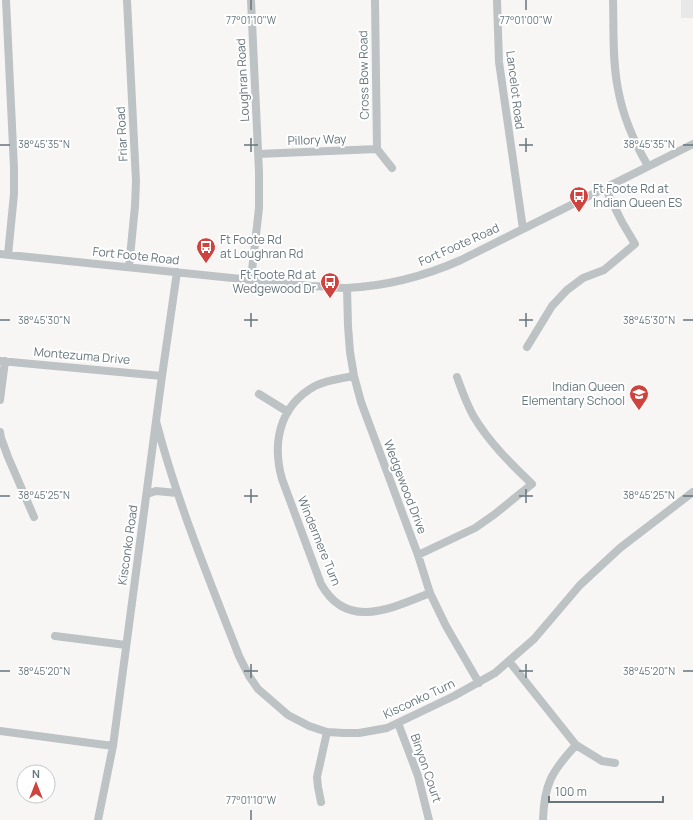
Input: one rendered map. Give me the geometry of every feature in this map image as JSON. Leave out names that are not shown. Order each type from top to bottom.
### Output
[{"type":"street","points":[[4,255],[14,194],[6,0]]},
{"type":"street","name":"Friar Road","points":[[127,0],[136,181],[129,267]]},
{"type":"street","name":"Loughran Road","points":[[251,0],[259,208],[251,279]]},
{"type":"street","name":"Cross Bow Road","points":[[375,0],[377,149]]},
{"type":"street","name":"Lancelot Road","points":[[497,0],[499,62],[523,229]]},
{"type":"street","points":[[613,0],[614,55],[617,88],[631,133],[648,166]]},
{"type":"street","name":"Fort Foote Road","points":[[4,255],[310,286],[347,288],[385,284],[438,270],[693,144]]},
{"type":"street","points":[[377,149],[392,168]]},
{"type":"street","name":"Pillory Way","points":[[258,154],[377,149]]},
{"type":"street","points":[[527,347],[552,306],[567,290],[583,278],[604,270],[635,244],[605,188]]},
{"type":"street","name":"Kisconko Road","points":[[98,820],[113,746],[177,272]]},
{"type":"street","name":"Wedgewood Drive","points":[[347,288],[348,326],[354,376],[361,402],[418,555],[430,592],[446,626],[479,683]]},
{"type":"street","points":[[0,400],[2,361]]},
{"type":"street","name":"Montezuma Drive","points":[[2,361],[162,376]]},
{"type":"street","name":"Windermere Turn","points":[[354,376],[316,386],[301,397],[288,412],[279,432],[277,454],[282,479],[317,574],[331,599],[344,608],[362,612],[375,612],[390,609],[430,592]]},
{"type":"street","points":[[418,555],[475,528],[532,484],[515,468],[487,436],[474,418],[466,403],[457,377]]},
{"type":"street","points":[[259,394],[288,412]]},
{"type":"street","name":"Kisconko Turn","points":[[156,421],[166,461],[177,493],[238,656],[258,689],[288,715],[309,726],[327,732],[359,733],[386,728],[454,696],[495,673],[534,639],[580,585],[620,548],[693,492]]},
{"type":"street","points":[[0,432],[8,457],[34,516]]},
{"type":"street","points":[[146,494],[156,492],[177,493]]},
{"type":"street","points":[[55,636],[126,645]]},
{"type":"street","points":[[510,661],[576,745],[602,761],[614,764]]},
{"type":"street","name":"Binyon Court","points":[[398,723],[418,776],[429,820]]},
{"type":"street","points":[[0,731],[113,746]]},
{"type":"street","points":[[321,802],[317,777],[327,732]]},
{"type":"street","points":[[543,820],[548,783],[560,762],[576,745]]},
{"type":"shaded area","points":[[681,0],[693,0],[693,18],[681,18]]},
{"type":"place","name":"Ft Foote Rd at Indian Queen ES","points":[[579,213]]},
{"type":"place","name":"Ft Foote Rd at Loughran Rd","points":[[206,264]]},
{"type":"place","name":"Ft Foote Rd at Wedgewood Dr","points":[[330,299]]},
{"type":"place","name":"Indian Queen Elementary School","points":[[639,411]]}]
